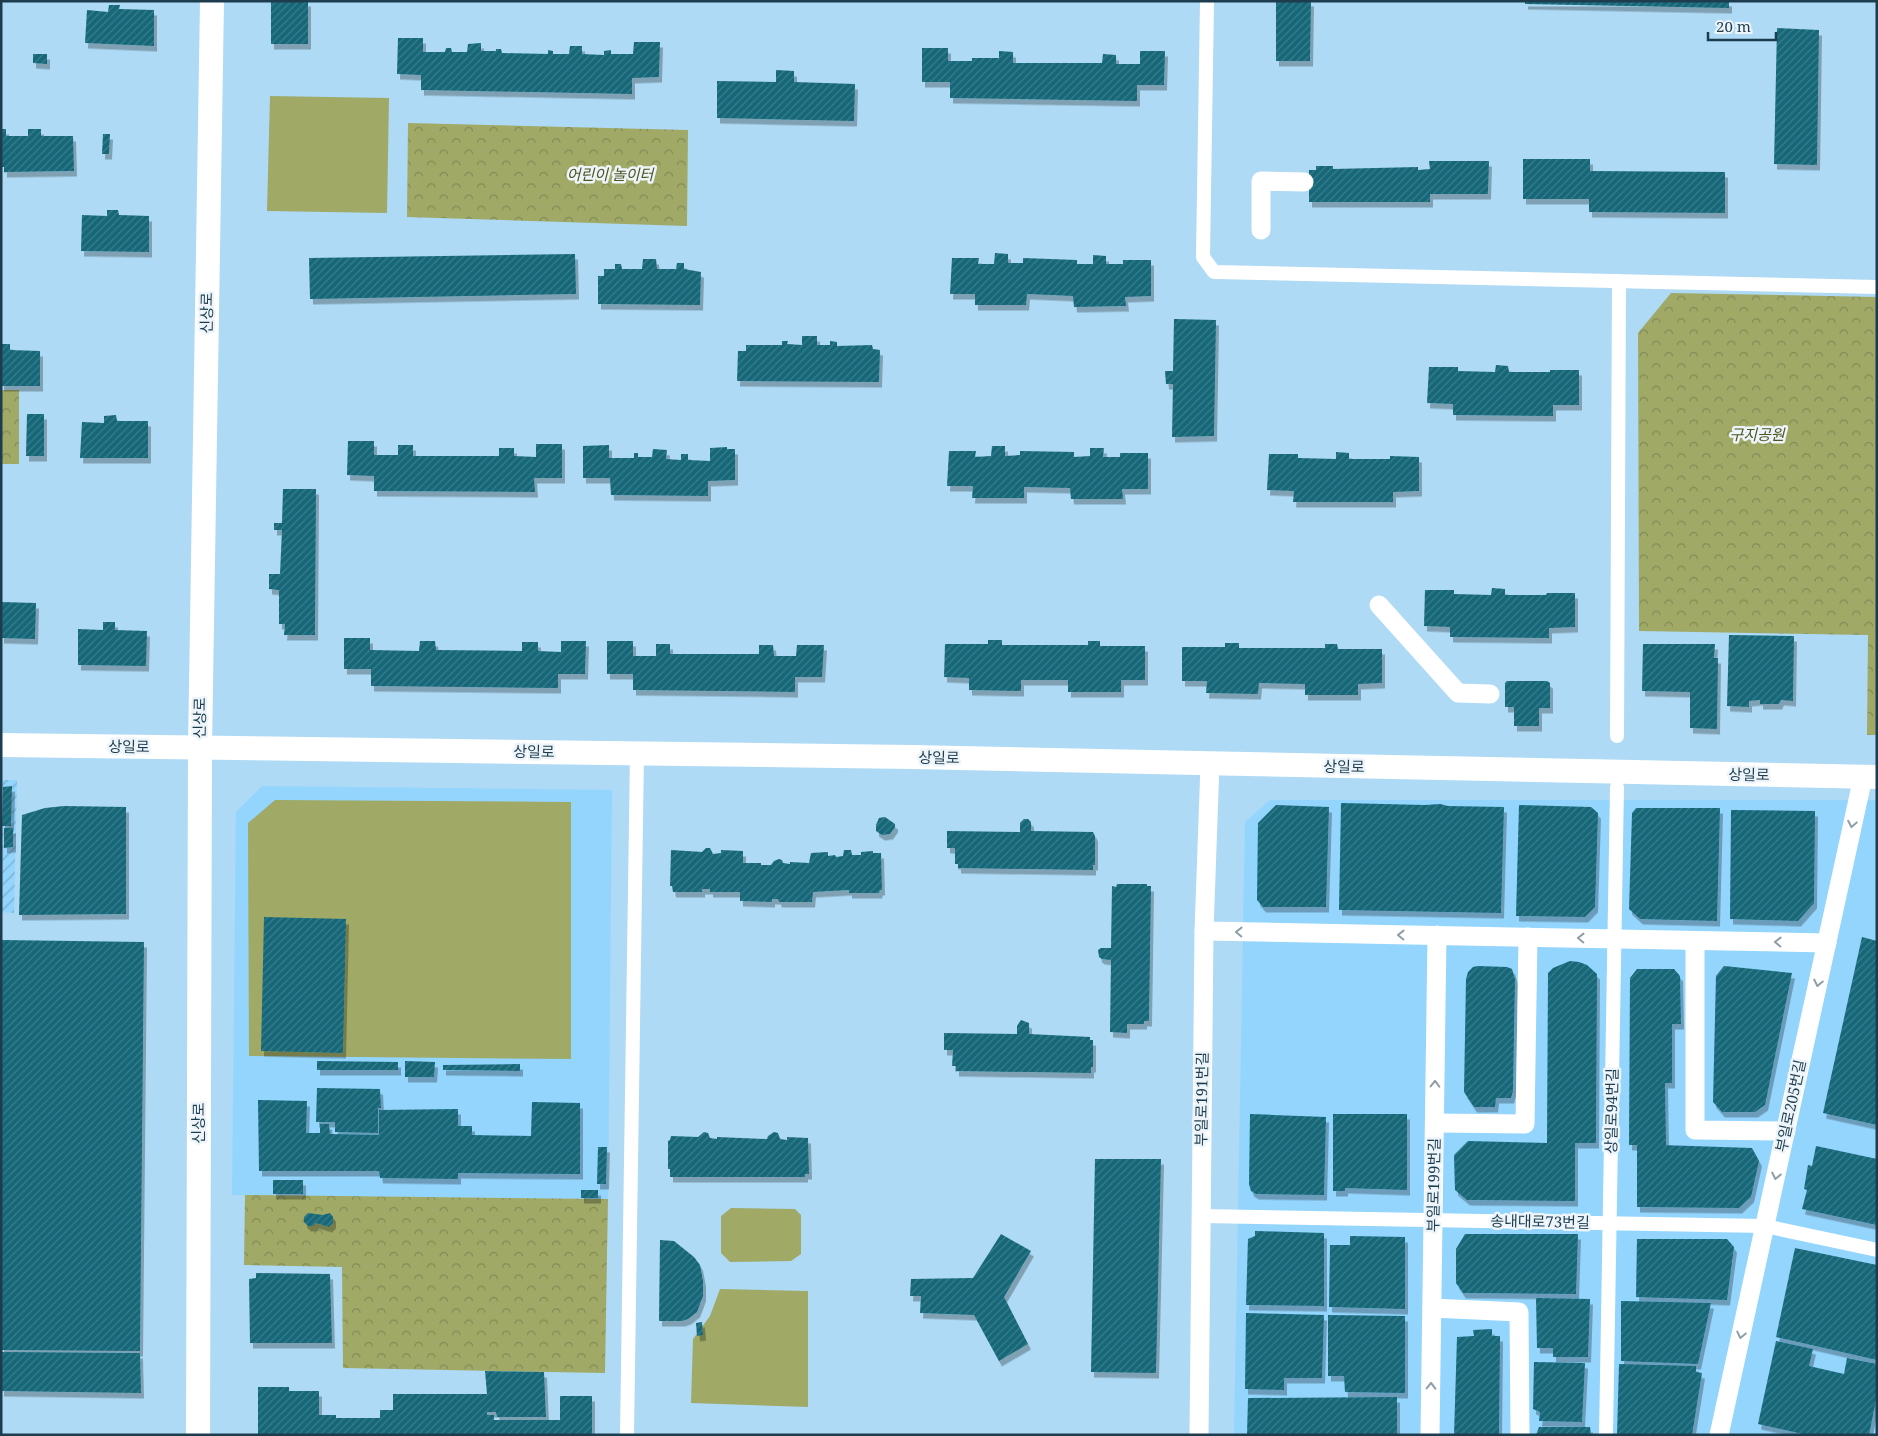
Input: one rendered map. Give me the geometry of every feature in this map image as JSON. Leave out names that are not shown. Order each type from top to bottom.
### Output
[{"type":"street","name":"신상로","points":[[198,1435],[200,748],[212,1]]},
{"type":"street","points":[[1207,1],[1203,257],[1214,272],[1877,287]]},
{"type":"street","points":[[1261,230],[1261,181],[1304,182]]},
{"type":"street","points":[[1617,736],[1619,281]]},
{"type":"street","points":[[1379,605],[1458,693],[1490,694]]},
{"type":"street","name":"상일로","points":[[1,744],[912,757],[1870,777]]},
{"type":"street","points":[[627,1435],[637,753]]},
{"type":"street","name":"부일로191번길","points":[[1199,1435],[1204,931],[1210,764]]},
{"type":"street","name":"부일로205번길","points":[[1719,1435],[1827,943],[1870,777]]},
{"type":"street","name":"상일로94번길","points":[[1606,1435],[1617,787]]},
{"type":"street","points":[[1204,931],[1827,943]]},
{"type":"street","name":"부일로199번길","points":[[1430,1435],[1437,936]]},
{"type":"street","points":[[1435,1123],[1525,1124],[1528,937]]},
{"type":"street","points":[[1695,941],[1695,1130],[1786,1131]]},
{"type":"street","name":"송내대로73번길","points":[[1201,1216],[1765,1226],[1877,1250]]},
{"type":"street","points":[[1432,1308],[1519,1312],[1520,1435]]},
{"type":"shaded area","points":[[1,780],[17,780],[14,913],[1,912]]},
{"type":"shaded area","points":[[262,786],[612,790],[608,1199],[232,1195],[236,812]]},
{"type":"shaded area","points":[[1270,800],[1877,800],[1877,1435],[1234,1435],[1245,822]]},
{"type":"green space","points":[[270,96],[389,98],[387,213],[267,211]]},
{"type":"green space","name":"어린이 놀이터","points":[[408,123],[688,130],[687,226],[407,217]]},
{"type":"green space","name":"구지공원","points":[[1671,293],[1877,297],[1877,735],[1867,735],[1868,635],[1639,631],[1638,333]]},
{"type":"green space","points":[[1,390],[19,390],[19,464],[1,464]]},
{"type":"green space","points":[[275,800],[571,802],[571,1059],[249,1056],[248,823]]},
{"type":"green space","points":[[245,1195],[608,1199],[605,1373],[343,1368],[342,1267],[244,1265]]},
{"type":"green space","points":[[731,1208],[795,1209],[801,1215],[801,1254],[791,1261],[730,1262],[721,1253],[721,1216]]},
{"type":"green space","points":[[720,1289],[808,1291],[808,1407],[691,1403],[693,1339],[710,1316]]},
{"type":"building","points":[[271,1],[308,1],[308,44],[271,44]]},
{"type":"building","points":[[1276,1],[1311,1],[1310,61],[1276,61]]},
{"type":"building","points":[[1525,1],[1729,1],[1729,8],[1525,4]]},
{"type":"building","points":[[109,5],[120,5],[119,9],[154,10],[154,46],[85,43],[87,10],[108,12]]},
{"type":"building","points":[[1777,28],[1819,30],[1817,165],[1774,164]]},
{"type":"building","points":[[398,38],[423,38],[423,52],[445,52],[446,48],[451,48],[452,52],[467,52],[468,44],[481,43],[481,51],[501,49],[502,53],[548,54],[548,50],[553,51],[553,54],[569,54],[570,46],[582,46],[582,54],[604,55],[604,51],[611,50],[611,54],[633,54],[634,42],[660,42],[659,77],[632,78],[632,94],[421,90],[421,75],[397,74]]},
{"type":"building","points":[[922,48],[948,48],[948,61],[972,61],[972,58],[999,58],[999,51],[1013,52],[1013,63],[1102,63],[1103,54],[1116,55],[1116,64],[1140,64],[1140,51],[1165,51],[1164,85],[1137,85],[1137,101],[950,98],[950,82],[922,82]]},
{"type":"building","points":[[33,54],[47,54],[47,64],[33,63]]},
{"type":"building","points":[[776,70],[794,71],[794,82],[855,84],[854,121],[717,118],[717,81],[776,82]]},
{"type":"building","points":[[1,129],[6,129],[6,136],[28,136],[28,129],[41,129],[41,136],[73,136],[74,171],[4,172],[4,167],[1,167]]},
{"type":"building","points":[[103,134],[110,134],[109,154],[102,154]]},
{"type":"building","points":[[1523,159],[1590,159],[1590,171],[1725,172],[1725,213],[1589,212],[1589,199],[1523,199]]},
{"type":"building","points":[[1429,161],[1489,161],[1488,194],[1430,194],[1430,202],[1309,202],[1309,170],[1316,170],[1316,166],[1333,166],[1333,169],[1418,167],[1418,170],[1430,169]]},
{"type":"building","points":[[107,210],[118,210],[119,215],[149,216],[149,252],[81,251],[82,215],[107,216]]},
{"type":"building","points":[[995,253],[1008,254],[1008,263],[1023,263],[1023,258],[1077,260],[1077,264],[1093,264],[1093,255],[1106,256],[1106,264],[1123,264],[1123,260],[1151,260],[1151,296],[1125,297],[1126,306],[1074,307],[1073,296],[1027,294],[1026,305],[975,305],[975,294],[950,294],[952,258],[979,258],[978,264],[994,264]]},
{"type":"building","points":[[575,254],[576,294],[310,299],[309,258]]},
{"type":"building","points":[[643,259],[656,259],[657,269],[676,269],[677,263],[684,263],[684,269],[701,272],[700,305],[598,304],[598,276],[604,276],[604,269],[615,269],[615,264],[621,264],[622,269],[642,269]]},
{"type":"building","points":[[1174,319],[1216,320],[1214,436],[1172,437],[1173,384],[1166,384],[1165,371],[1173,371]]},
{"type":"building","points":[[802,336],[817,336],[817,345],[830,345],[830,341],[837,342],[837,346],[872,345],[873,349],[880,350],[879,382],[737,381],[738,351],[746,351],[746,345],[782,345],[782,341],[788,341],[787,344],[802,345]]},
{"type":"building","points":[[1,344],[10,344],[10,350],[40,351],[40,386],[1,386]]},
{"type":"building","points":[[1496,365],[1508,366],[1509,372],[1579,370],[1579,405],[1553,405],[1553,416],[1453,415],[1453,404],[1427,403],[1429,367],[1458,367],[1458,371],[1495,372]]},
{"type":"building","points":[[27,414],[44,414],[44,456],[26,456]]},
{"type":"building","points":[[116,415],[117,421],[148,421],[148,458],[80,458],[82,422],[104,423],[104,416]]},
{"type":"building","points":[[348,441],[374,441],[374,455],[398,455],[398,445],[413,445],[413,456],[499,456],[499,448],[514,448],[514,456],[536,457],[536,444],[562,444],[562,478],[534,478],[535,492],[374,491],[374,476],[347,475]]},
{"type":"building","points":[[609,445],[609,458],[634,458],[634,453],[638,453],[638,457],[652,457],[653,449],[667,450],[666,459],[681,460],[681,454],[688,454],[688,460],[710,461],[710,448],[727,447],[727,449],[735,449],[735,480],[708,481],[708,496],[611,495],[610,478],[583,478],[583,446]]},
{"type":"building","points":[[992,446],[1005,446],[1005,456],[1020,455],[1020,451],[1074,452],[1074,457],[1090,456],[1090,448],[1104,448],[1103,457],[1120,457],[1120,453],[1148,453],[1148,489],[1122,489],[1123,499],[1071,499],[1070,488],[1024,487],[1024,498],[972,498],[973,486],[947,486],[949,451],[976,451],[975,457],[991,456]]},
{"type":"building","points":[[1336,452],[1349,453],[1349,459],[1390,459],[1390,456],[1419,457],[1419,491],[1393,492],[1393,502],[1293,502],[1294,491],[1267,490],[1269,454],[1298,454],[1298,458],[1336,459]]},
{"type":"building","points":[[283,489],[316,489],[315,635],[284,635],[285,624],[279,624],[279,590],[269,589],[269,574],[280,574],[282,530],[274,530],[274,523],[282,523]]},
{"type":"building","points":[[1492,588],[1505,589],[1505,595],[1575,593],[1575,627],[1549,628],[1549,638],[1450,637],[1450,627],[1424,626],[1425,590],[1454,590],[1454,594],[1491,595]]},
{"type":"building","points":[[1,602],[36,603],[35,639],[1,638]]},
{"type":"building","points":[[103,622],[115,622],[115,630],[147,631],[146,666],[78,665],[78,629],[103,630]]},
{"type":"building","points":[[1729,635],[1794,636],[1793,701],[1781,700],[1779,704],[1760,704],[1760,700],[1749,701],[1749,707],[1727,706]]},
{"type":"building","points":[[344,638],[370,638],[370,650],[419,651],[420,641],[435,641],[436,650],[522,651],[522,642],[538,642],[538,651],[561,652],[561,641],[586,641],[585,674],[558,674],[558,688],[371,686],[371,669],[344,669]]},
{"type":"building","points":[[988,640],[1002,640],[1002,645],[1088,645],[1088,641],[1100,641],[1100,646],[1145,646],[1145,680],[1121,680],[1121,692],[1068,692],[1068,680],[1021,680],[1021,691],[969,690],[969,678],[944,677],[945,644],[988,644]]},
{"type":"building","points":[[607,641],[633,641],[633,656],[656,656],[656,644],[670,644],[670,654],[759,654],[759,645],[773,645],[774,656],[796,656],[797,645],[824,645],[822,677],[795,677],[795,692],[633,690],[633,674],[607,674]]},
{"type":"building","points":[[1225,643],[1239,643],[1239,648],[1325,648],[1325,644],[1337,644],[1338,649],[1382,649],[1382,683],[1358,684],[1358,695],[1305,695],[1305,684],[1259,683],[1258,694],[1206,693],[1207,681],[1182,681],[1182,647],[1225,647]]},
{"type":"building","points":[[1643,644],[1715,644],[1714,658],[1718,658],[1717,729],[1690,728],[1690,692],[1642,691]]},
{"type":"building","points":[[1507,681],[1547,681],[1550,683],[1550,708],[1539,708],[1539,726],[1514,726],[1514,707],[1505,707],[1505,683]]},
{"type":"building","points":[[12,786],[11,826],[2,826],[3,787]]},
{"type":"building","points":[[1341,803],[1504,807],[1501,913],[1339,910]]},
{"type":"building","points":[[1276,805],[1329,807],[1326,907],[1263,907],[1257,900],[1258,823]]},
{"type":"building","points":[[1519,805],[1591,807],[1598,813],[1595,907],[1585,917],[1516,916]]},
{"type":"building","points":[[64,806],[126,807],[126,914],[19,915],[22,815],[45,808]]},
{"type":"building","points":[[1636,808],[1720,808],[1717,921],[1640,919],[1629,909],[1632,813]]},
{"type":"building","points":[[1731,810],[1815,811],[1814,903],[1798,921],[1730,919]]},
{"type":"building","points":[[885,817],[895,824],[895,827],[890,834],[882,835],[876,831],[876,825],[879,818]]},
{"type":"building","points":[[1024,819],[1028,819],[1031,822],[1031,831],[1093,832],[1095,836],[1095,865],[1093,865],[1093,870],[958,868],[958,864],[955,864],[955,848],[947,848],[947,831],[1020,832],[1020,823]]},
{"type":"building","points":[[4,828],[13,828],[13,847],[4,848]]},
{"type":"building","points":[[706,848],[710,848],[713,854],[721,853],[721,850],[743,851],[743,863],[761,863],[761,865],[771,865],[779,859],[783,863],[790,864],[790,862],[809,863],[811,853],[828,852],[828,856],[835,855],[836,857],[843,856],[844,850],[851,850],[852,855],[861,855],[861,852],[873,851],[873,853],[881,853],[882,890],[879,893],[849,893],[849,890],[813,892],[812,902],[779,902],[778,899],[772,899],[772,902],[740,901],[740,892],[710,892],[710,889],[702,889],[702,892],[673,892],[672,886],[670,886],[671,850],[702,852]]},
{"type":"building","points":[[1117,884],[1147,884],[1147,886],[1151,886],[1149,1021],[1144,1021],[1144,1024],[1127,1024],[1127,1033],[1110,1032],[1111,960],[1099,957],[1098,950],[1101,948],[1111,948],[1112,886],[1116,887]]},
{"type":"building","points":[[264,917],[346,919],[343,1053],[261,1051]]},
{"type":"building","points":[[1862,937],[1877,941],[1877,1125],[1823,1113]]},
{"type":"building","points":[[1,940],[144,942],[140,1351],[1,1350]]},
{"type":"building","points":[[1570,961],[1587,965],[1597,974],[1596,1143],[1575,1143],[1575,1201],[1467,1200],[1455,1190],[1454,1155],[1468,1141],[1547,1143],[1548,973],[1553,968]]},
{"type":"building","points":[[1724,966],[1792,973],[1765,1105],[1755,1112],[1722,1112],[1713,1102],[1716,976]]},
{"type":"building","points":[[1473,967],[1507,967],[1512,969],[1515,979],[1513,1091],[1511,1098],[1496,1098],[1495,1107],[1474,1107],[1464,1092],[1466,979],[1468,972]]},
{"type":"building","points":[[1637,969],[1674,969],[1680,976],[1681,1024],[1672,1024],[1672,1083],[1665,1083],[1666,1145],[1661,1145],[1752,1148],[1759,1161],[1751,1197],[1739,1208],[1637,1207],[1637,1145],[1629,1145],[1630,978]]},
{"type":"building","points":[[1021,1020],[1029,1023],[1029,1034],[1090,1037],[1090,1040],[1093,1040],[1093,1067],[1091,1067],[1091,1073],[956,1071],[956,1066],[952,1066],[953,1050],[944,1050],[944,1033],[1017,1034],[1017,1026]]},
{"type":"building","points":[[317,1061],[398,1062],[398,1070],[317,1070]]},
{"type":"building","points":[[405,1061],[435,1062],[434,1077],[405,1077]]},
{"type":"building","points":[[520,1064],[520,1071],[443,1070],[443,1065]]},
{"type":"building","points":[[317,1088],[380,1089],[381,1108],[378,1108],[378,1133],[335,1132],[335,1122],[316,1122]]},
{"type":"building","points":[[258,1100],[307,1101],[306,1133],[320,1133],[320,1124],[329,1124],[330,1134],[379,1135],[379,1110],[458,1109],[458,1126],[472,1126],[472,1135],[531,1136],[532,1102],[580,1103],[580,1174],[458,1173],[458,1179],[380,1178],[379,1171],[259,1171]]},
{"type":"building","points":[[1250,1114],[1326,1117],[1324,1195],[1256,1194],[1251,1191],[1249,1184]]},
{"type":"building","points":[[1333,1114],[1407,1114],[1407,1190],[1345,1188],[1345,1191],[1333,1191]]},
{"type":"building","points":[[704,1132],[708,1133],[710,1138],[717,1139],[717,1137],[767,1139],[774,1132],[778,1133],[780,1139],[787,1140],[787,1137],[808,1138],[809,1174],[805,1174],[805,1177],[670,1177],[670,1169],[668,1169],[668,1141],[671,1136],[698,1137]]},
{"type":"building","points":[[1816,1146],[1877,1159],[1877,1225],[1802,1209],[1807,1190],[1804,1189],[1808,1165],[1812,1166]]},
{"type":"building","points":[[598,1147],[607,1147],[606,1184],[597,1184]]},
{"type":"building","points":[[1095,1159],[1161,1159],[1156,1373],[1091,1372]]},
{"type":"building","points":[[273,1180],[303,1180],[303,1194],[273,1194]]},
{"type":"building","points":[[581,1190],[598,1190],[598,1198],[581,1198]]},
{"type":"building","points":[[308,1213],[323,1215],[330,1213],[333,1217],[333,1223],[329,1227],[316,1223],[313,1226],[308,1226],[304,1222],[304,1217]]},
{"type":"building","points":[[1255,1231],[1324,1233],[1324,1306],[1246,1305],[1248,1239],[1255,1236]]},
{"type":"building","points":[[1001,1234],[1031,1251],[1004,1297],[1028,1344],[999,1361],[974,1315],[920,1313],[921,1296],[910,1296],[911,1279],[973,1278]]},
{"type":"building","points":[[1465,1234],[1578,1234],[1576,1294],[1463,1293],[1456,1283],[1456,1249]]},
{"type":"building","points":[[1350,1236],[1405,1237],[1405,1309],[1329,1307],[1330,1245],[1350,1245]]},
{"type":"building","points":[[1637,1239],[1727,1239],[1734,1247],[1727,1300],[1636,1297]]},
{"type":"building","points":[[660,1240],[674,1241],[694,1257],[700,1265],[703,1296],[697,1312],[682,1321],[659,1321]]},
{"type":"building","points":[[1795,1248],[1877,1265],[1877,1360],[1776,1337]]},
{"type":"building","points":[[256,1273],[330,1274],[332,1343],[250,1343],[249,1279],[256,1278]]},
{"type":"building","points":[[1536,1298],[1590,1299],[1588,1357],[1553,1357],[1553,1348],[1537,1348]]},
{"type":"building","points":[[1621,1301],[1711,1303],[1698,1364],[1621,1361]]},
{"type":"building","points":[[1246,1313],[1324,1315],[1322,1378],[1284,1378],[1284,1390],[1245,1389]]},
{"type":"building","points":[[1328,1315],[1405,1316],[1405,1393],[1345,1392],[1344,1376],[1328,1376]]},
{"type":"building","points":[[702,1322],[703,1335],[697,1336],[696,1323]]},
{"type":"building","points":[[1492,1329],[1492,1336],[1500,1336],[1499,1435],[1454,1435],[1457,1337],[1474,1336],[1473,1330]]},
{"type":"building","points":[[1776,1341],[1813,1349],[1809,1366],[1844,1374],[1847,1358],[1877,1364],[1877,1395],[1869,1435],[1807,1435],[1758,1424]]},
{"type":"building","points":[[1,1352],[140,1353],[141,1393],[1,1391]]},
{"type":"building","points":[[1534,1362],[1585,1363],[1582,1422],[1539,1421],[1540,1412],[1533,1409]]},
{"type":"building","points":[[1619,1364],[1696,1366],[1696,1372],[1702,1373],[1692,1435],[1617,1435]]},
{"type":"building","points":[[485,1371],[544,1372],[546,1417],[497,1417],[496,1412],[487,1412],[487,1415],[494,1415],[494,1420],[560,1420],[560,1396],[592,1396],[592,1435],[258,1435],[258,1387],[289,1387],[289,1391],[319,1391],[319,1415],[336,1415],[336,1418],[380,1418],[380,1410],[393,1410],[393,1394],[487,1394]]},
{"type":"building","points":[[1397,1397],[1397,1435],[1247,1435],[1248,1398]]},
{"type":"building","points":[[1539,1427],[1590,1427],[1591,1435],[1536,1435]]}]
